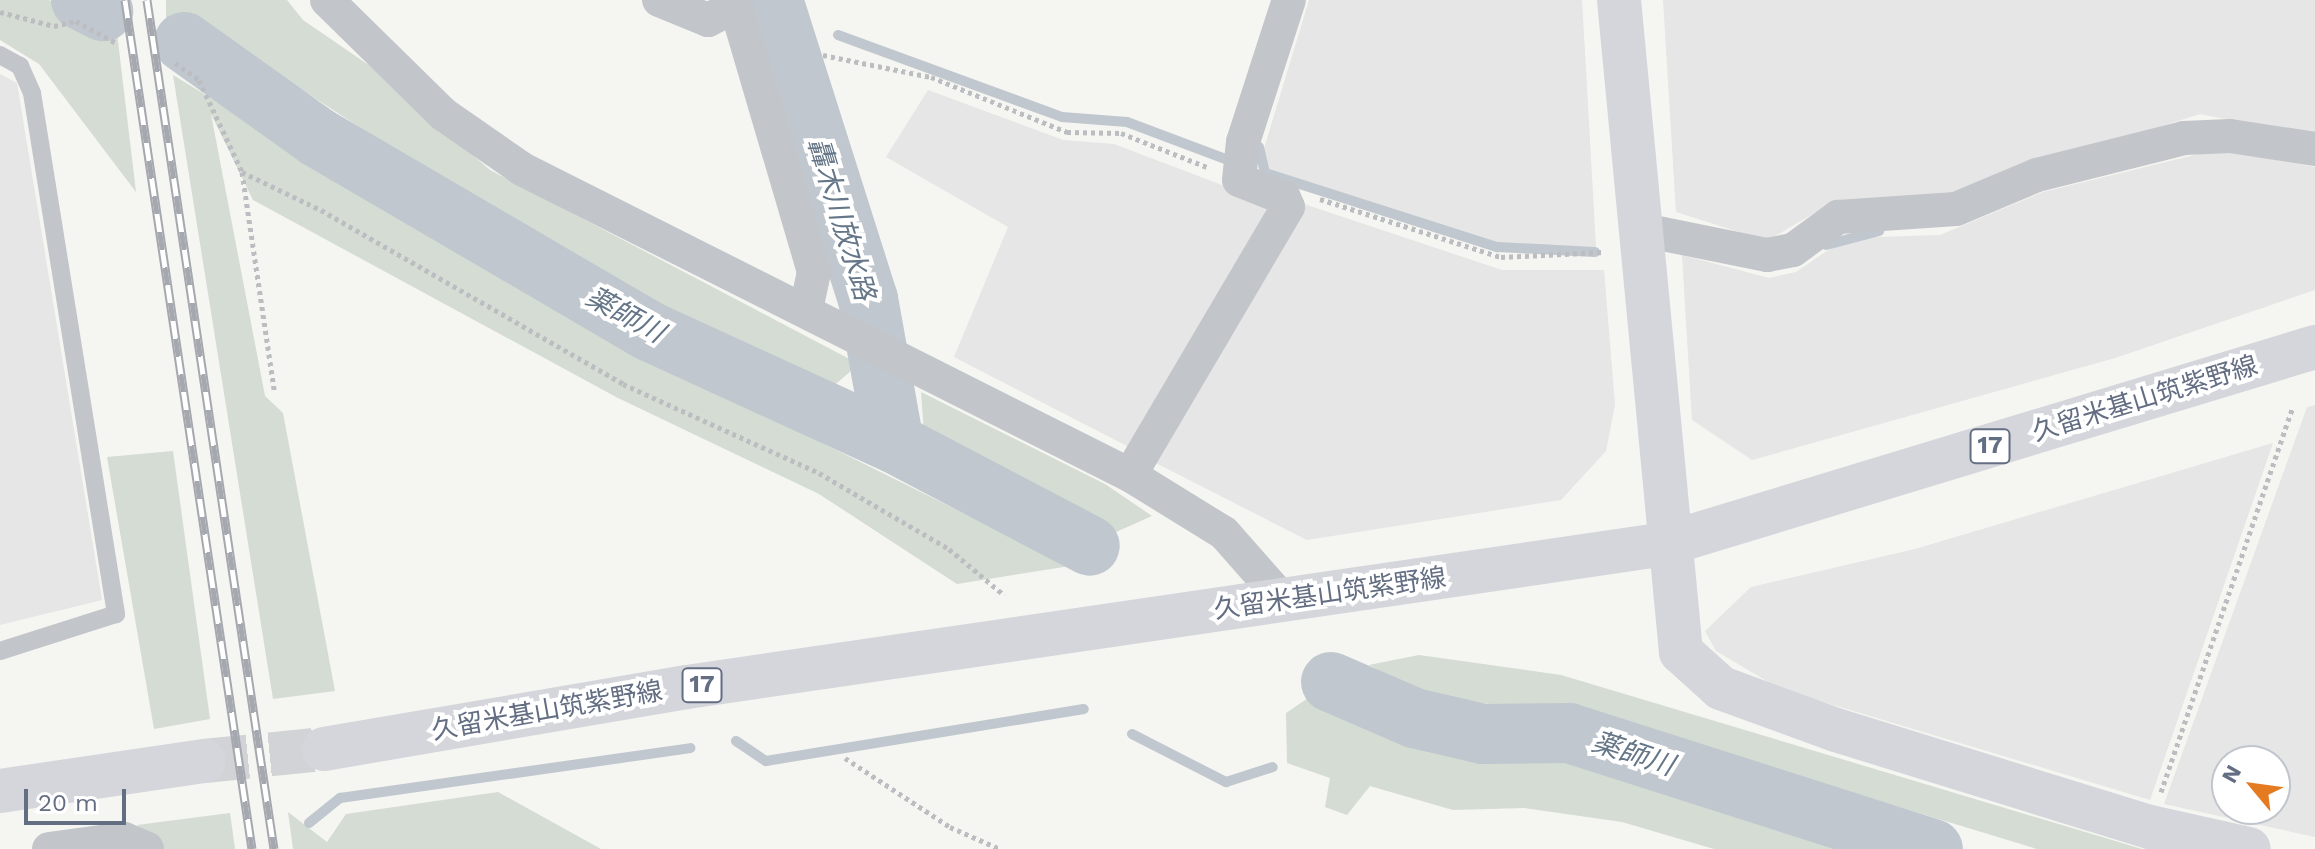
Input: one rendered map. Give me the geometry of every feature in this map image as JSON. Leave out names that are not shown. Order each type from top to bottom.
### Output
[{"type":"main road","points":[[1619,0],[1666,544],[1681,652],[1721,688],[2150,827],[2249,849]]},
{"type":"main road","name":"久留米基山筑紫野線","points":[[324,749],[687,687],[1666,544],[2315,347]]},
{"type":"main road","points":[[0,791],[204,761]]},
{"type":"street","points":[[327,0],[443,114],[522,169],[838,325],[1130,475],[1224,533],[1284,601]]},
{"type":"street","points":[[659,0],[708,20],[735,3],[814,272],[806,310]]},
{"type":"street","points":[[1130,475],[1195,355],[1245,284],[1288,207],[1284,198],[1239,180],[1243,142],[1289,0]]},
{"type":"street","points":[[1638,229],[1767,255],[1793,250],[1838,217],[1956,209],[2037,175],[2184,138],[2230,136],[2315,149]]},
{"type":"street","points":[[49,849],[124,839],[147,849]]},
{"type":"lane","points":[[0,55],[20,66],[32,93],[116,614],[0,651]]},
{"type":"path","points":[[0,12],[54,26],[76,21],[118,44]]},
{"type":"path","points":[[823,55],[931,77],[1067,132],[1121,133],[1239,180]]},
{"type":"path","points":[[175,63],[199,80],[242,172],[274,390]]},
{"type":"path","points":[[242,172],[321,210],[623,384],[819,473],[949,549],[1004,595]]},
{"type":"path","points":[[1284,198],[1305,194],[1501,257],[1598,256],[1638,229]]},
{"type":"path","points":[[2150,827],[2292,409]]},
{"type":"path","points":[[845,758],[950,827],[1000,849]]},
{"type":"shaded area","points":[[0,0],[49,0],[117,33],[136,192],[39,64],[0,40]]},
{"type":"shaded area","points":[[166,0],[287,0],[303,20],[373,68],[490,170],[859,364],[831,388],[631,305],[214,32],[166,20]]},
{"type":"shaded area","points":[[1309,0],[1582,0],[1596,247],[1493,244],[1269,170],[1262,155]]},
{"type":"shaded area","points":[[1663,0],[2315,0],[2315,137],[2200,114],[1934,200],[1831,203],[1767,241],[1676,212]]},
{"type":"shaded area","points":[[0,74],[17,83],[102,600],[0,625]]},
{"type":"shaded area","points":[[173,75],[568,317],[1070,566],[957,584],[819,494],[618,398],[253,200],[211,114],[265,396],[283,413],[335,691],[273,699]]},
{"type":"shaded area","points":[[928,90],[1063,140],[1114,144],[1264,201],[1268,219],[1129,447],[954,357],[1008,227],[886,157]]},
{"type":"shaded area","points":[[2219,149],[2315,167],[2315,290],[2115,358],[1752,460],[1692,420],[1682,255],[1769,278],[1796,272],[1846,238],[1940,235],[2043,192]]},
{"type":"shaded area","points":[[1304,204],[1502,270],[1604,270],[1615,405],[1606,451],[1561,500],[1307,540],[1148,459],[1245,313]]},
{"type":"shaded area","points":[[921,392],[1105,484],[1152,516],[1107,536],[924,433]]},
{"type":"shaded area","points":[[2315,405],[2315,837],[2260,825],[2291,825],[2291,745],[2211,745],[2211,814],[2164,804],[2307,407]]},
{"type":"shaded area","points":[[2273,443],[2150,800],[1780,689],[1716,651],[1705,631],[1751,587],[1915,549]]},
{"type":"shaded area","points":[[173,451],[210,719],[154,729],[107,457]]},
{"type":"shaded area","points":[[1419,655],[1561,675],[2142,849],[2037,849],[1593,714],[1428,698],[1369,665]]},
{"type":"shaded area","points":[[1314,694],[1398,740],[1448,755],[1572,760],[1867,849],[1714,849],[1622,822],[1524,808],[1453,810],[1370,786],[1347,815],[1325,807],[1330,778],[1287,763],[1286,713]]},
{"type":"shaded area","points":[[498,792],[601,849],[293,849],[288,812],[327,842],[346,814]]},
{"type":"shaded area","points":[[230,813],[235,849],[164,849],[137,825]]},
{"type":"waterway","name":"薬師川","points":[[81,0],[103,11]]},
{"type":"waterway","name":"轟木川放水路","points":[[773,0],[868,299],[894,443]]},
{"type":"waterway","points":[[838,35],[1062,117],[1127,122],[1228,160]]},
{"type":"waterway","name":"薬師川","points":[[184,42],[317,137],[649,331],[894,443],[1090,546]]},
{"type":"waterway","points":[[1259,147],[1265,173],[1497,247],[1595,252]]},
{"type":"waterway","points":[[1826,245],[1879,231]]},
{"type":"waterway","name":"薬師川","points":[[1331,682],[1414,718],[1483,734],[1569,733],[1933,849]]},
{"type":"waterway","points":[[736,741],[766,761],[1084,709]]},
{"type":"waterway","points":[[1132,734],[1226,782],[1273,767]]},
{"type":"waterway","points":[[309,823],[340,798],[690,748]]},
{"type":"tunnel","points":[[204,761],[324,749]]},
{"type":"railway","points":[[125,0],[252,849]]},
{"type":"railway","points":[[147,0],[274,849]]}]
